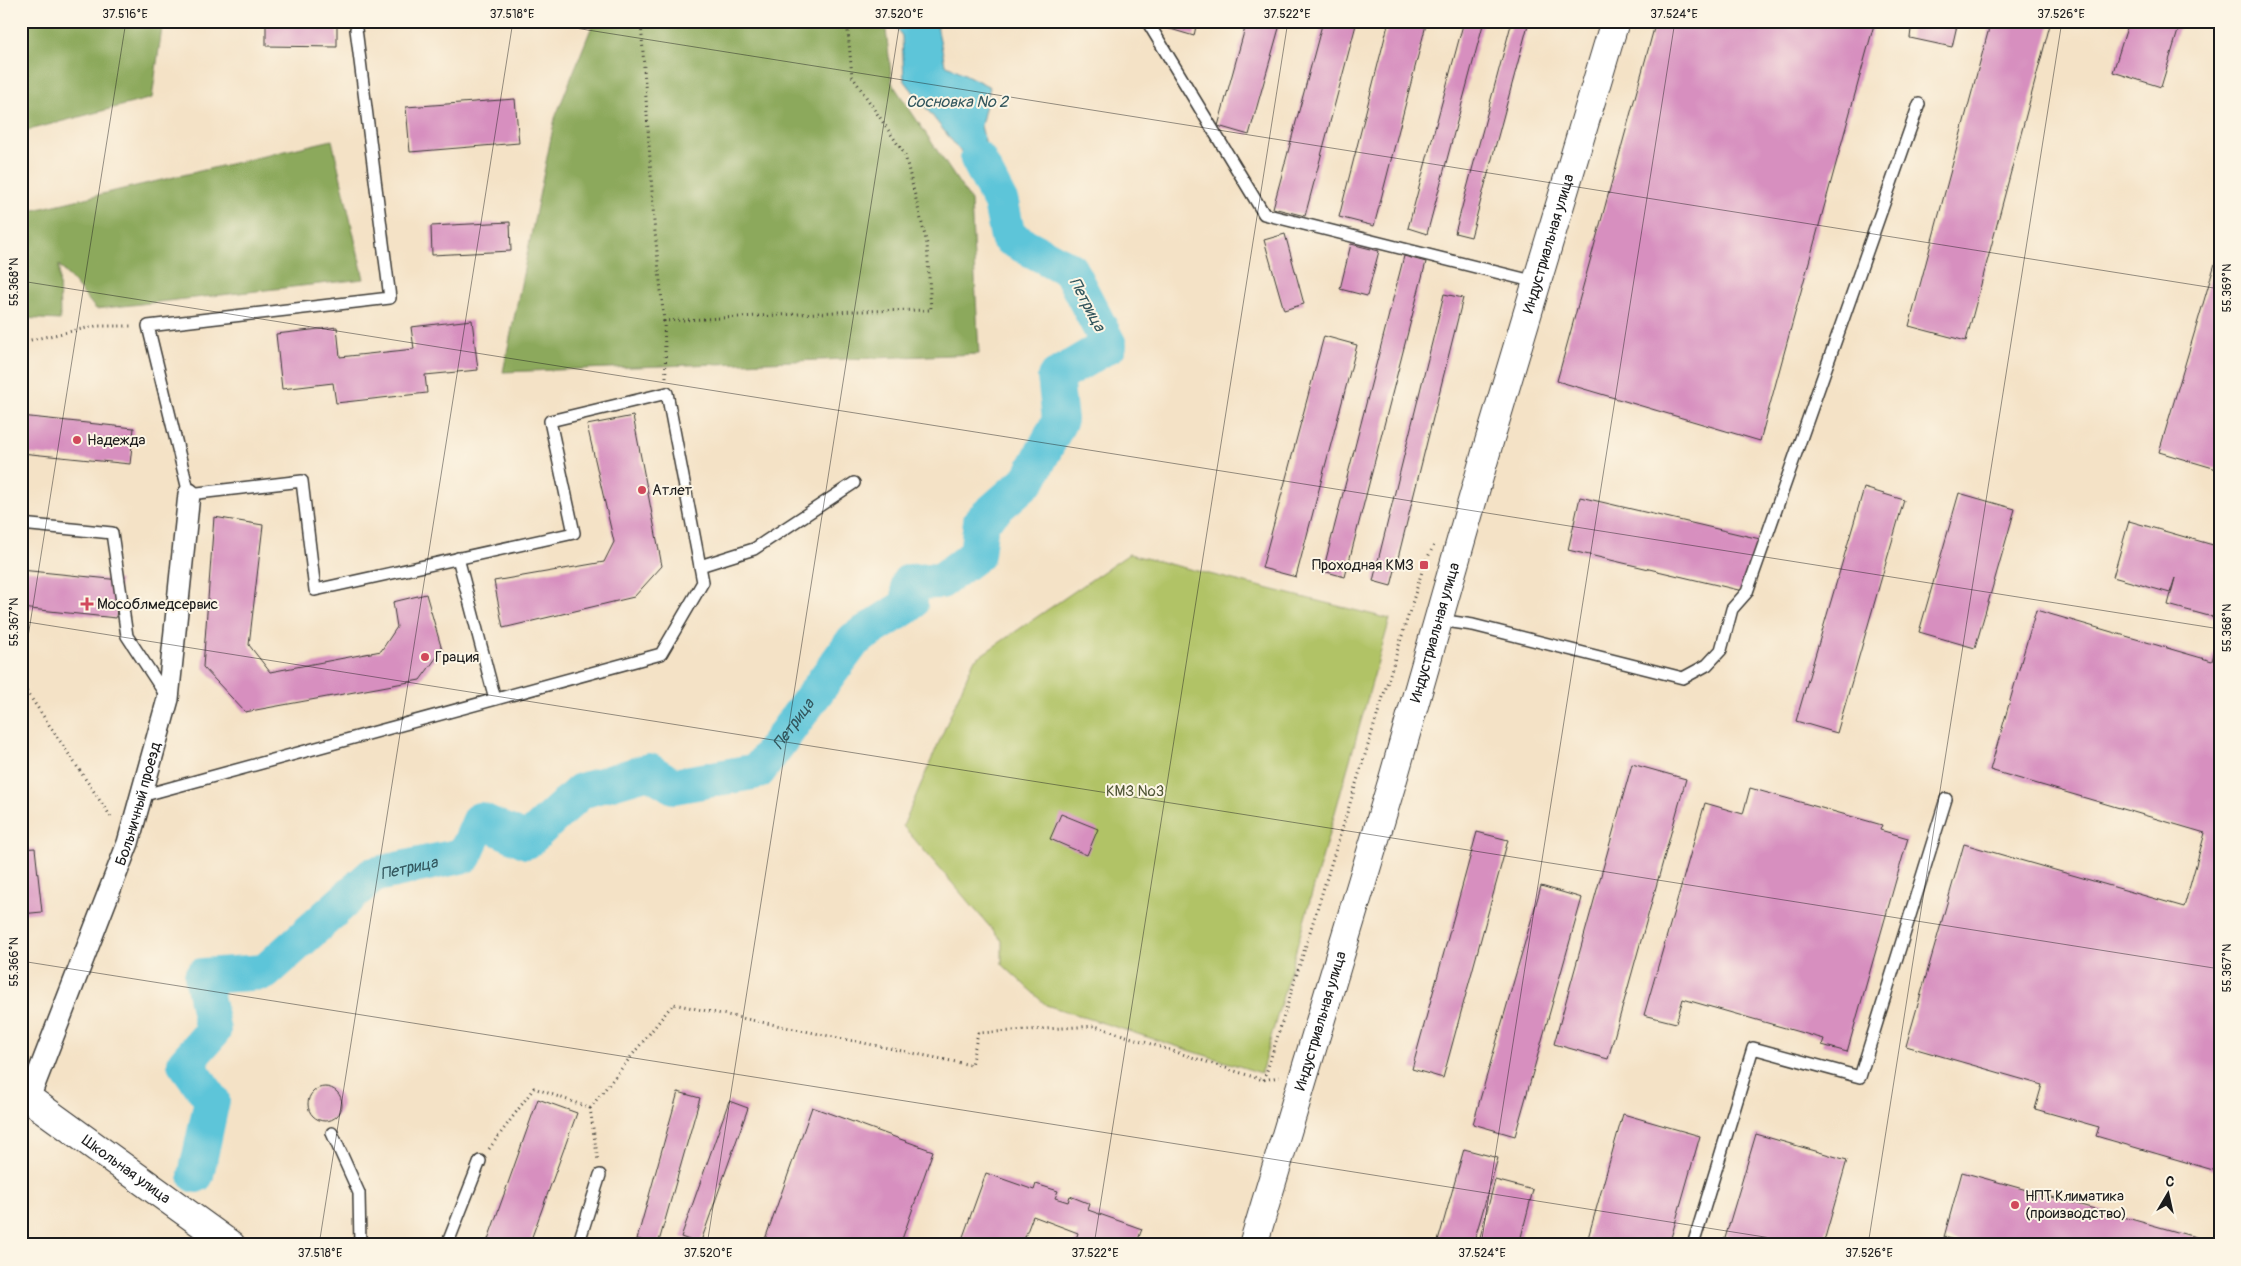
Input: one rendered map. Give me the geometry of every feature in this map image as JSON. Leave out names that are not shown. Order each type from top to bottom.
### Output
[{"type":"main road","name":"Индустриальная улица","points":[[1253,1245],[1440,620],[1490,442],[1615,21]]},
{"type":"main road","name":"Школьная улица","points":[[25,1096],[231,1245]]},
{"type":"street","name":"Больничный проезд","points":[[25,1096],[128,842],[168,699],[189,494]]},
{"type":"lane","points":[[1147,21],[1264,214],[1538,282]]},
{"type":"lane","points":[[141,796],[661,654],[703,582],[667,393],[550,422],[574,533],[315,590],[302,481],[189,494],[148,326],[390,298],[356,29]]},
{"type":"lane","points":[[1440,620],[1473,625],[1683,678],[1707,665],[1721,650],[1732,609],[1747,592],[1919,104]]},
{"type":"lane","points":[[700,566],[754,549],[854,484]]},
{"type":"lane","points":[[21,524],[112,533],[127,636],[168,699]]},
{"type":"lane","points":[[458,558],[495,699]]},
{"type":"lane","points":[[1693,1245],[1753,1048],[1860,1077],[1946,799]]},
{"type":"lane","points":[[332,1133],[359,1193],[360,1245]]},
{"type":"lane","points":[[446,1245],[480,1161]]},
{"type":"lane","points":[[578,1245],[600,1175]]},
{"type":"path","points":[[641,21],[654,222],[664,320],[667,393]]},
{"type":"path","points":[[664,320],[855,311],[930,310],[926,244],[904,155],[852,76],[847,21]]},
{"type":"path","points":[[21,342],[96,326],[148,326]]},
{"type":"path","points":[[1263,1080],[1424,564],[1437,539]]},
{"type":"path","points":[[21,683],[128,842]]},
{"type":"path","points":[[600,1175],[590,1108],[673,1004],[971,1066],[978,1033],[1095,1026],[1263,1080],[1286,1075]]},
{"type":"path","points":[[480,1161],[534,1088],[590,1108]]},
{"type":"green space","points":[[21,21],[163,21],[152,98],[21,132]]},
{"type":"green space","points":[[594,21],[885,21],[892,83],[971,201],[979,354],[503,372],[555,118]]},
{"type":"green space","points":[[332,140],[364,279],[96,309],[59,265],[60,320],[21,318],[21,213]]},
{"type":"green space","name":"КМЗ №3","points":[[1129,554],[1390,619],[1261,1073],[1046,1005],[1002,964],[1002,941],[903,826],[974,660]]},
{"type":"water","name":"Сосновка № 2","points":[[892,21],[936,21],[945,64],[990,87],[981,126],[1001,203],[904,80],[902,36]]},
{"type":"building","points":[[266,21],[337,21],[337,47],[266,46]]},
{"type":"building","points":[[1168,21],[1197,21],[1194,36],[1167,28]]},
{"type":"building","points":[[1247,21],[1281,21],[1249,135],[1218,126]]},
{"type":"building","points":[[1323,21],[1357,21],[1305,216],[1273,208]]},
{"type":"building","points":[[1389,21],[1427,21],[1374,226],[1339,217]]},
{"type":"building","points":[[1464,21],[1484,21],[1427,234],[1408,228]]},
{"type":"building","points":[[1512,21],[1529,21],[1471,237],[1455,233]]},
{"type":"building","points":[[1656,21],[1875,21],[1760,441],[1557,381]]},
{"type":"building","points":[[1912,21],[1958,21],[1952,47],[1910,38]]},
{"type":"building","points":[[1991,21],[2051,21],[1966,341],[1909,326]]},
{"type":"building","points":[[2129,21],[2181,21],[2161,87],[2113,72]]},
{"type":"building","points":[[515,99],[519,143],[410,152],[406,107]]},
{"type":"building","points":[[510,222],[511,251],[432,255],[431,226]]},
{"type":"building","points":[[1285,234],[1304,304],[1284,310],[1264,240]]},
{"type":"building","points":[[1351,244],[1379,251],[1367,296],[1340,289]]},
{"type":"building","points":[[2220,250],[2220,470],[2159,452]]},
{"type":"building","points":[[1404,256],[1426,262],[1345,577],[1323,571]]},
{"type":"building","points":[[1444,294],[1463,298],[1391,586],[1373,581]]},
{"type":"building","points":[[472,320],[478,370],[425,375],[427,393],[336,403],[333,383],[282,389],[276,334],[337,327],[340,357],[414,349],[411,327]]},
{"type":"building","points":[[1324,336],[1357,345],[1296,577],[1262,568]]},
{"type":"building","name":"Надежда","points":[[21,416],[134,428],[130,464],[21,453]]},
{"type":"building","points":[[633,416],[662,566],[634,597],[503,628],[494,581],[604,562],[614,542],[587,425]]},
{"type":"building","points":[[1864,488],[1904,500],[1837,733],[1796,721]]},
{"type":"building","points":[[1959,493],[2015,509],[1975,648],[1919,632]]},
{"type":"building","points":[[1580,497],[1760,539],[1747,592],[1568,550]]},
{"type":"building","points":[[214,517],[263,525],[249,645],[270,672],[381,651],[397,627],[393,602],[426,594],[442,650],[420,680],[245,712],[203,667]]},
{"type":"building","points":[[2129,521],[2220,547],[2220,619],[2168,605],[2175,578],[2170,593],[2113,577]]},
{"type":"building","points":[[21,570],[120,580],[116,618],[21,608]]},
{"type":"building","points":[[2036,610],[2212,661],[2216,646],[2220,647],[2220,1172],[2096,1136],[2099,1127],[2035,1109],[2042,1085],[1906,1046],[1964,844],[2184,907],[2205,833],[1990,770]]},
{"type":"building","points":[[1632,764],[1686,779],[1608,1059],[1554,1044]]},
{"type":"building","points":[[1750,788],[1882,825],[1880,830],[1908,838],[1847,1052],[1822,1045],[1824,1039],[1683,999],[1676,1023],[1644,1015],[1705,803],[1743,814]]},
{"type":"building","points":[[1061,814],[1098,829],[1087,855],[1050,839]]},
{"type":"building","points":[[1477,832],[1508,840],[1443,1078],[1412,1069]]},
{"type":"building","points":[[35,848],[42,912],[21,914],[21,849]]},
{"type":"building","points":[[1541,886],[1582,898],[1515,1136],[1473,1124]]},
{"type":"building","points":[[325,1087],[337,1092],[342,1104],[337,1116],[325,1121],[313,1116],[308,1104],[313,1092]]},
{"type":"building","points":[[678,1092],[700,1098],[658,1245],[637,1239]]},
{"type":"building","points":[[538,1099],[577,1113],[529,1245],[486,1245]]},
{"type":"building","points":[[729,1101],[748,1108],[700,1244],[681,1237]]},
{"type":"building","points":[[812,1107],[933,1151],[900,1245],[763,1245]]},
{"type":"building","points":[[1623,1114],[1700,1136],[1669,1245],[1586,1245]]},
{"type":"building","points":[[1756,1134],[1847,1160],[1823,1245],[1723,1245]]},
{"type":"building","points":[[1464,1149],[1498,1158],[1473,1245],[1437,1245]]},
{"type":"building","name":"НПТ Климатика (производство)","points":[[1962,1172],[2206,1240],[2204,1245],[1972,1245],[1944,1237]]},
{"type":"building","points":[[986,1173],[1034,1190],[1036,1184],[1058,1191],[1055,1198],[1068,1202],[1070,1196],[1090,1204],[1088,1210],[1142,1229],[1136,1245],[1074,1245],[1078,1233],[1033,1216],[1022,1245],[960,1245]]},
{"type":"building","points":[[1495,1180],[1533,1190],[1519,1245],[1478,1245]]},
{"type":"waterway","name":"Петрица","points":[[196,1175],[212,1100],[185,1063],[213,1031],[202,976],[265,972],[373,875],[465,855],[480,820],[527,841],[581,791],[649,771],[674,786],[758,771],[854,640],[910,604],[909,582],[941,581],[977,554],[981,521],[1029,479],[1060,420],[1055,377],[1109,345],[1070,270],[1008,237],[1001,203],[978,159]]},
{"type":"place","name":"Надежда","points":[[77,440]]},
{"type":"place","name":"Атлет","points":[[642,490]]},
{"type":"place","name":"Проходная КМЗ","points":[[1424,565]]},
{"type":"place","name":"Мособлмедсервис","points":[[87,604]]},
{"type":"place","name":"Грация","points":[[425,657]]},
{"type":"place","name":"НПТ Климатика (производство)","points":[[2015,1205]]}]
